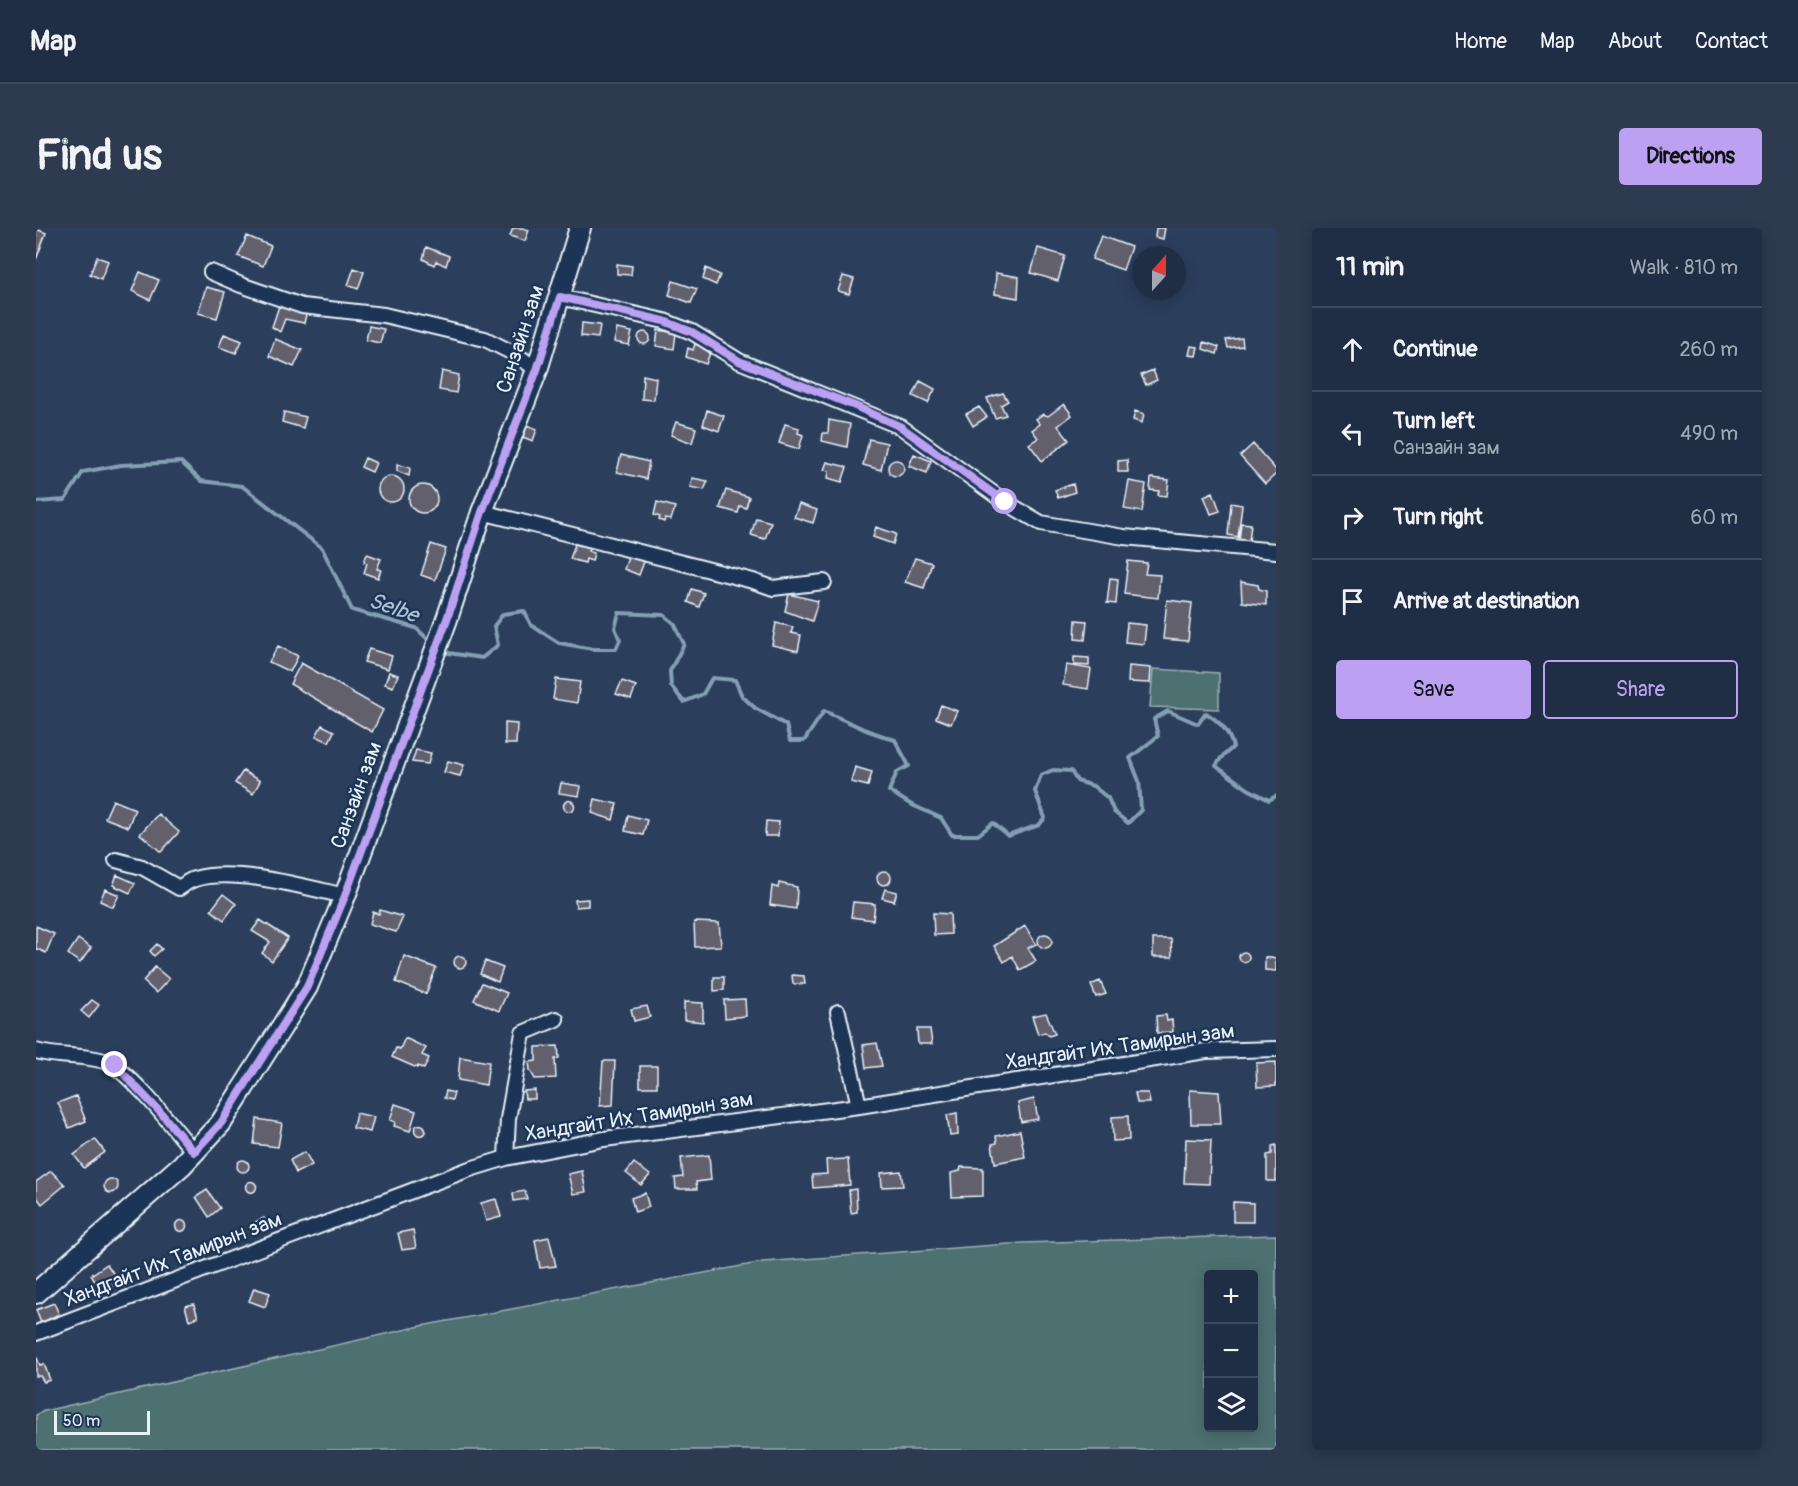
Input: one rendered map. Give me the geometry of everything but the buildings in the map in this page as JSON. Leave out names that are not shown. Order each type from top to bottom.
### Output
[{"type":"main road","name":"Санзайн зам","points":[[36,1293],[182,1165],[221,1123],[307,987],[345,896],[447,619],[482,512],[537,370],[580,228]]},
{"type":"street","points":[[211,272],[302,306],[384,315],[485,339],[517,355],[537,370]]},
{"type":"street","points":[[560,297],[664,321],[692,332],[739,361],[855,406],[901,427],[1005,502],[1041,523],[1124,537],[1276,551]]},
{"type":"street","points":[[482,512],[742,578],[773,588],[824,582]]},
{"type":"street","points":[[116,860],[142,867],[179,888],[194,879],[219,874],[282,882],[345,896]]},
{"type":"street","points":[[838,1012],[859,1106]]},
{"type":"street","points":[[506,1158],[508,1119],[523,1033],[556,1019]]},
{"type":"street","name":"Хандгайт Их Тамирын зам","points":[[36,1333],[467,1170],[506,1158],[604,1139],[859,1106],[1206,1051],[1276,1049]]},
{"type":"street","points":[[36,1051],[59,1056],[90,1057],[115,1065],[194,1152]]},
{"type":"green space","points":[[1153,669],[1219,673],[1219,709],[1150,707]]},
{"type":"green space","points":[[1276,1235],[1276,1450],[36,1450],[36,1415],[44,1411],[421,1326],[763,1262],[1023,1243]]},
{"type":"waterway","name":"Selbe","points":[[36,502],[65,500],[83,472],[121,465],[181,462],[201,481],[242,486],[322,548],[352,610],[416,628],[432,643]]},
{"type":"waterway","name":"Selbe","points":[[442,652],[482,658],[498,645],[494,626],[503,614],[524,611],[531,625],[559,643],[593,649],[616,649],[620,640],[615,628],[619,613],[664,615],[674,623],[684,644],[670,671],[671,686],[684,702],[703,694],[712,678],[735,680],[742,696],[755,708],[786,725],[790,741],[804,741],[824,711],[895,740],[909,766],[897,772],[889,791],[910,804],[941,818],[952,835],[978,835],[993,823],[1008,836],[1039,825],[1045,818],[1035,791],[1041,775],[1053,770],[1071,771],[1077,781],[1093,786],[1108,798],[1114,812],[1128,823],[1141,810],[1139,781],[1130,758],[1158,736],[1154,719],[1168,711],[1198,724],[1206,713],[1216,720],[1223,727],[1233,747],[1216,766],[1248,789],[1269,800],[1276,796]]},
{"type":"route","points":[[115,1065],[194,1152],[221,1123],[307,987],[345,896],[447,619],[482,512],[537,370],[560,297],[664,321],[692,332],[739,361],[855,406],[901,427],[1005,502]]}]
